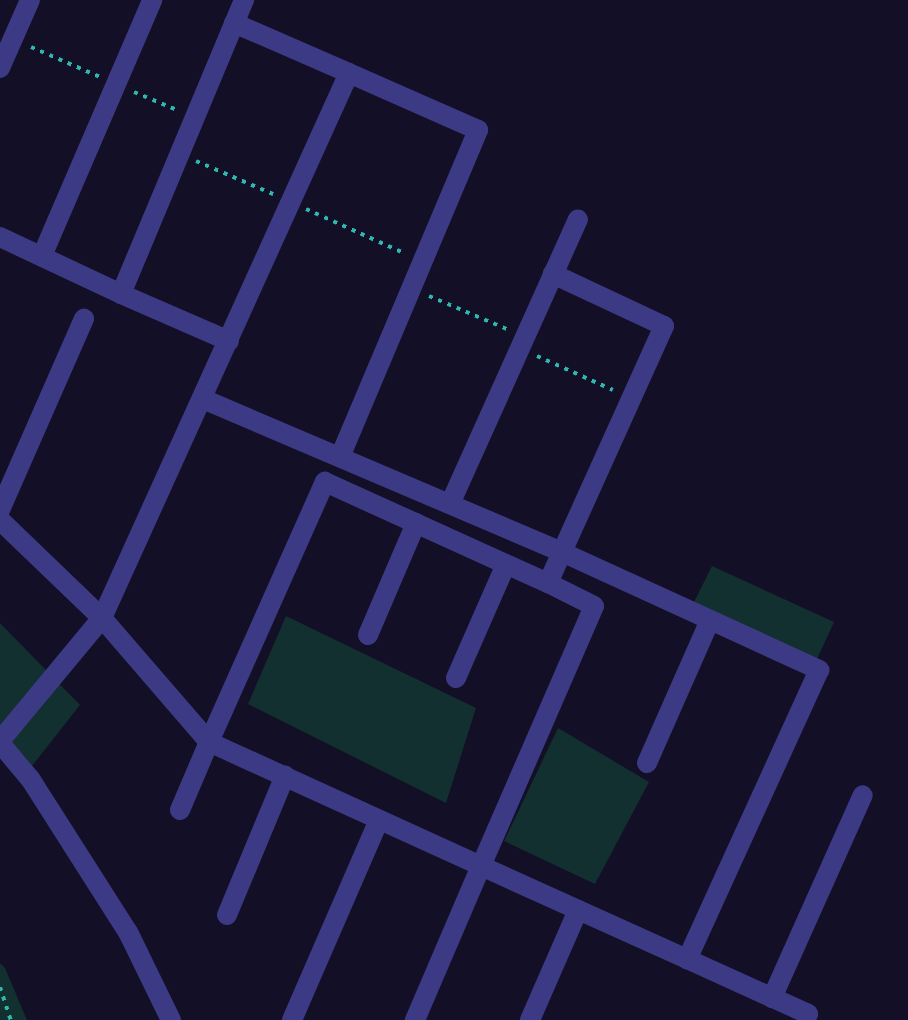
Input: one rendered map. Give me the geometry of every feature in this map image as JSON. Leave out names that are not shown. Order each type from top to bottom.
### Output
[{"type":"street","points":[[0,68],[30,0]]},
{"type":"street","points":[[42,256],[152,0]]},
{"type":"street","points":[[121,294],[244,0]]},
{"type":"street","points":[[234,23],[478,130],[340,457]]},
{"type":"street","points":[[171,1020],[128,932],[31,780],[0,742],[102,618],[349,73]]},
{"type":"street","points":[[450,504],[578,219]]},
{"type":"street","points":[[0,237],[229,341]]},
{"type":"street","points":[[548,583],[664,326],[553,274]]},
{"type":"street","points":[[0,510],[84,319]]},
{"type":"street","points":[[203,399],[564,553],[819,670],[687,959]]},
{"type":"street","points":[[180,810],[325,482],[594,606],[415,1020]]},
{"type":"street","points":[[0,520],[102,618],[209,742],[808,1014]]},
{"type":"street","points":[[368,635],[416,523]]},
{"type":"street","points":[[456,678],[506,564]]},
{"type":"street","points":[[647,763],[710,620]]},
{"type":"street","points":[[227,915],[285,776]]},
{"type":"street","points":[[772,998],[863,795]]},
{"type":"street","points":[[292,1020],[379,820]]},
{"type":"street","points":[[530,1020],[578,910]]},
{"type":"path","points":[[412,289],[632,398]]},
{"type":"path","points":[[0,987],[11,1020]]},
{"type":"green space","points":[[712,566],[834,622],[817,659],[693,604]]},
{"type":"green space","points":[[286,616],[476,708],[446,803],[248,704]]},
{"type":"green space","points":[[0,623],[80,705],[32,766],[0,736]]},
{"type":"green space","points":[[558,728],[649,782],[595,884],[504,841]]},
{"type":"green space","points":[[0,963],[5,968],[27,1020],[0,1020]]}]
